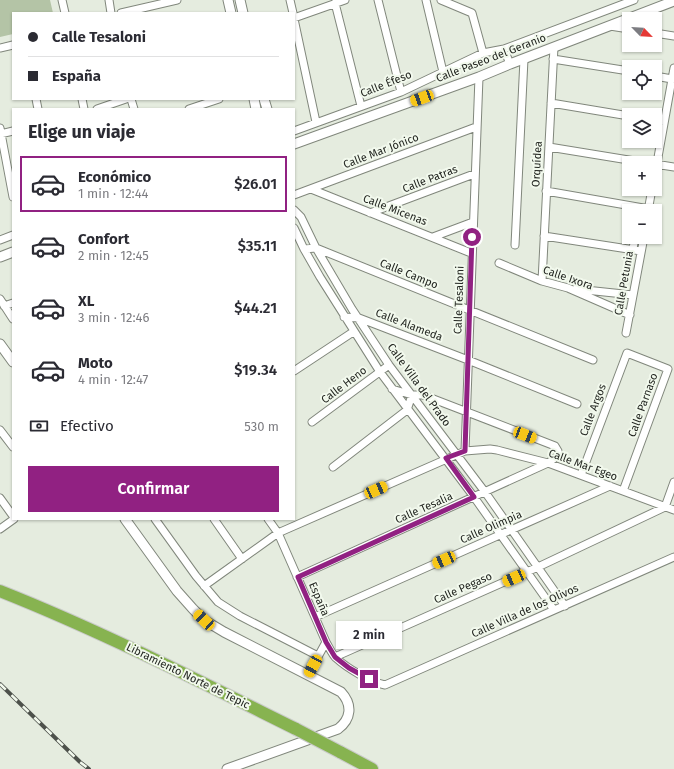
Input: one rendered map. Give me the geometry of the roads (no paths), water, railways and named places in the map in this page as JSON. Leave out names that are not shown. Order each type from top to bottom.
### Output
[{"type":"highway","name":"Libramiento Norte de Tepic","points":[[0,591],[38,606],[167,665],[296,729],[372,769]]},
{"type":"street","points":[[62,0],[64,12]]},
{"type":"street","points":[[109,0],[111,12]]},
{"type":"street","points":[[125,12],[177,0]]},
{"type":"street","points":[[228,0],[231,12]]},
{"type":"street","points":[[240,0],[243,12]]},
{"type":"street","points":[[290,0],[293,12]]},
{"type":"street","points":[[295,19],[345,0]]},
{"type":"street","points":[[378,0],[401,92]]},
{"type":"street","points":[[426,0],[443,72]]},
{"type":"street","points":[[441,0],[472,14],[483,53]]},
{"type":"street","name":"Calle Paseo del Geranio","points":[[483,53],[504,49],[634,0]]},
{"type":"street","name":"Calle Paseo del Geranio","points":[[295,144],[479,77],[674,1]]},
{"type":"street","points":[[335,3],[361,106]]},
{"type":"street","points":[[295,24],[316,122]]},
{"type":"street","points":[[610,26],[622,28]]},
{"type":"street","points":[[662,34],[674,36]]},
{"type":"street","points":[[0,48],[12,45]]},
{"type":"street","name":"Orquídea","points":[[542,281],[554,47]]},
{"type":"street","points":[[504,49],[510,64]]},
{"type":"street","name":"Calle Éfeso","points":[[295,131],[401,92],[483,53]]},
{"type":"street","points":[[554,58],[622,71]]},
{"type":"street","points":[[515,245],[524,59]]},
{"type":"street","points":[[657,156],[674,68]]},
{"type":"street","name":"Calle Tesaloni","points":[[465,451],[471,253],[479,77]]},
{"type":"street","points":[[662,77],[672,79]]},
{"type":"street","points":[[100,108],[123,100]]},
{"type":"street","points":[[191,108],[216,100]]},
{"type":"street","points":[[551,103],[622,115]]},
{"type":"street","name":"Calle Mar Jónico","points":[[295,195],[476,127]]},
{"type":"street","points":[[12,131],[0,132],[12,192]]},
{"type":"street","points":[[549,147],[622,159]]},
{"type":"street","points":[[662,165],[674,167]]},
{"type":"street","name":"Calle Patras","points":[[370,212],[474,174]]},
{"type":"street","name":"Calle Micenas","points":[[311,189],[471,253]]},
{"type":"street","points":[[546,191],[622,205]]},
{"type":"street","name":"Calle Villa del Prado","points":[[295,211],[301,217],[316,248],[358,318],[389,364],[485,492],[564,606]]},
{"type":"street","points":[[433,237],[473,222]]},
{"type":"street","name":"Calle Villa del Prado","points":[[295,230],[304,249],[344,317],[380,372],[407,410],[446,458],[554,610]]},
{"type":"street","points":[[0,240],[12,235]]},
{"type":"street","points":[[544,236],[641,251]]},
{"type":"street","points":[[633,249],[634,244]]},
{"type":"street","name":"Calle Petunia","points":[[626,333],[642,244]]},
{"type":"street","name":"Calle Campo","points":[[304,249],[316,248],[593,360]]},
{"type":"street","points":[[0,257],[12,252]]},
{"type":"street","name":"Calle Ixora","points":[[499,263],[542,281],[568,288],[630,315]]},
{"type":"street","points":[[568,288],[633,295]]},
{"type":"street","points":[[0,299],[12,318]]},
{"type":"street","points":[[4,306],[12,303]]},
{"type":"street","name":"Calle Alameda","points":[[344,317],[358,318],[468,360],[576,404]]},
{"type":"street","points":[[295,369],[354,332]]},
{"type":"street","points":[[0,344],[12,361]]},
{"type":"street","name":"Calle Argos","points":[[581,475],[627,353]]},
{"type":"street","name":"Calle Parnaso","points":[[623,491],[668,369],[627,353]]},
{"type":"street","name":"Calle Heno","points":[[312,422],[389,364]]},
{"type":"street","points":[[392,389],[412,395],[423,395],[466,412]]},
{"type":"street","points":[[333,467],[407,410],[412,395]]},
{"type":"street","name":"Calle Tesalia","points":[[298,577],[548,463],[558,456],[558,451],[555,446],[466,412]]},
{"type":"street","points":[[0,430],[12,446]]},
{"type":"street","name":"Calle Mar Egeo","points":[[204,586],[278,533],[446,458],[465,451],[490,449],[497,450],[548,463],[674,510]]},
{"type":"street","points":[[665,506],[674,482]]},
{"type":"street","name":"Calle Olimpia","points":[[315,617],[610,486]]},
{"type":"street","points":[[0,498],[12,515]]},
{"type":"street","name":"Calle Pegaso","points":[[335,657],[538,567],[665,506]]},
{"type":"street","points":[[0,529],[13,520]]},
{"type":"street","points":[[126,520],[177,591],[193,610],[204,620],[224,632],[341,692],[349,704],[348,719],[344,725],[338,729],[227,769]]},
{"type":"street","points":[[156,520],[204,586],[218,602],[240,616],[318,656]]},
{"type":"street","points":[[215,520],[242,559]]},
{"type":"street","name":"España","points":[[269,520],[278,533],[326,642],[335,657],[349,668],[379,684],[385,685]]},
{"type":"street","name":"Calle Villa de los Olivos","points":[[385,685],[674,557]]},
{"type":"street","points":[[308,675],[326,642]]},
{"type":"railway","points":[[0,684],[89,769]]}]
